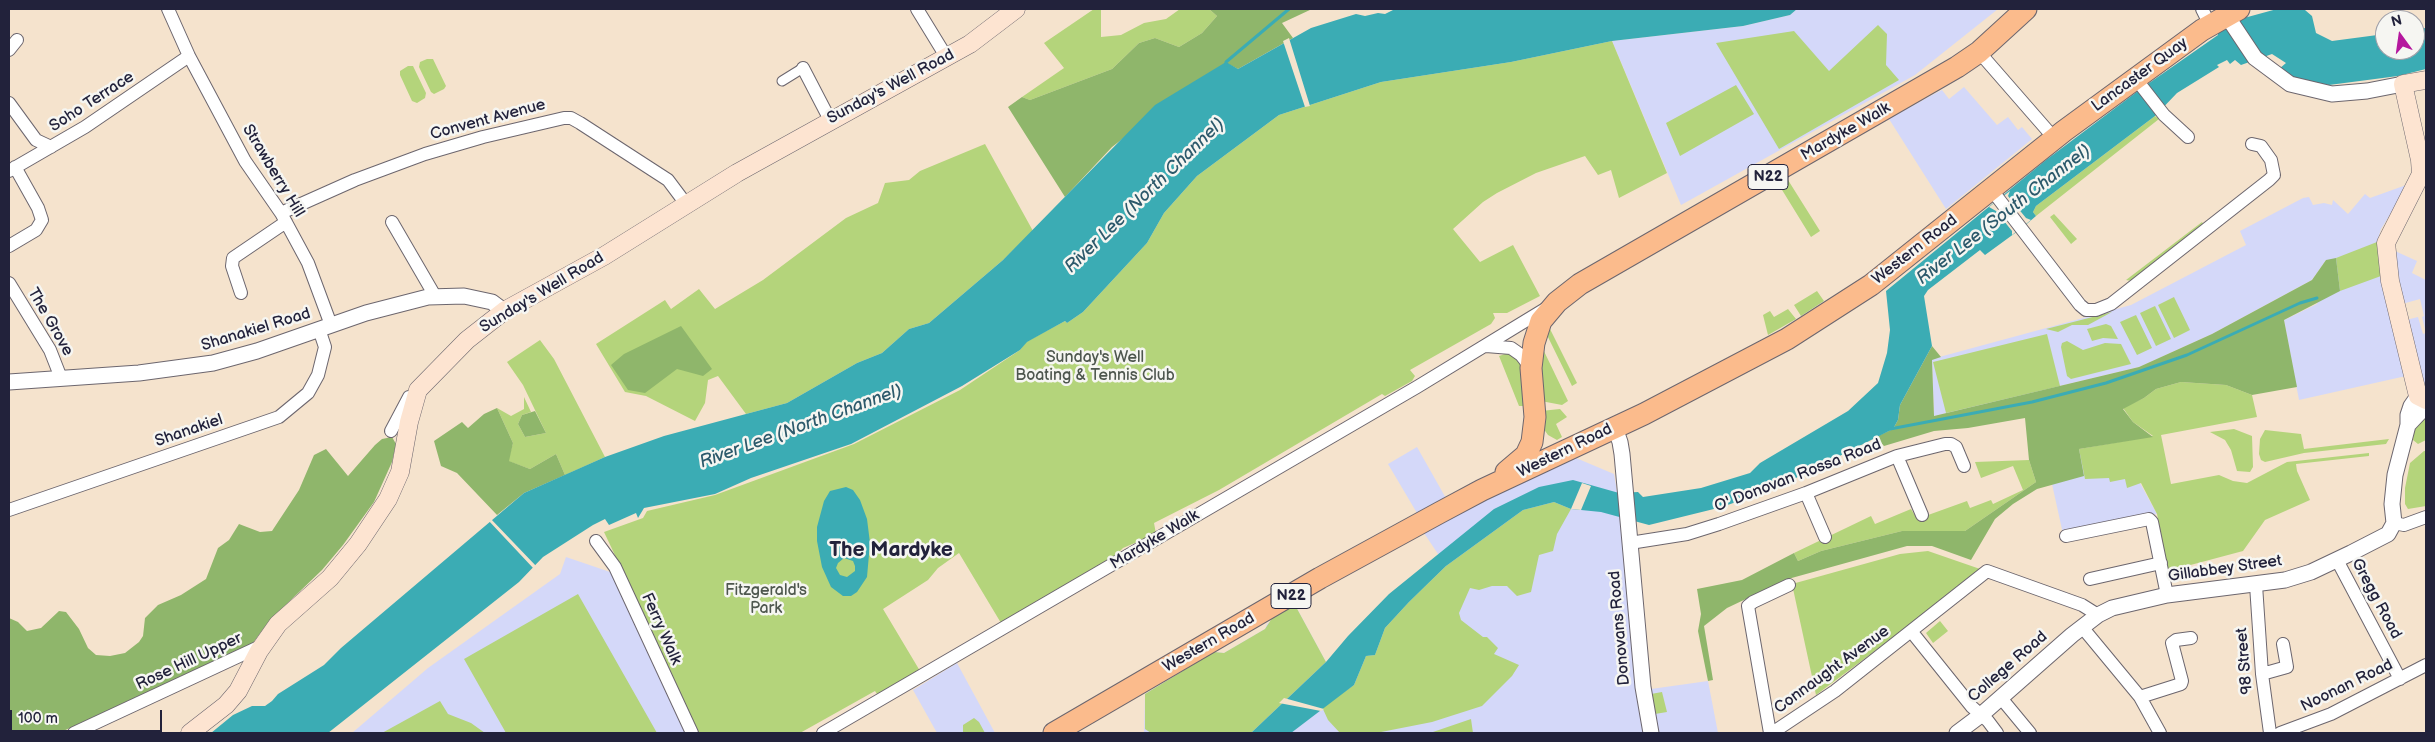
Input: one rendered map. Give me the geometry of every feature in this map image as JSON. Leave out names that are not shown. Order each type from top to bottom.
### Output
[{"type":"highway","name":"N22","points":[[1979,52],[2026,9]]},
{"type":"highway","name":"Lancaster Quay","points":[[2054,138],[2139,83],[2170,53],[2222,17]]},
{"type":"highway","name":"Mardyke Walk","points":[[1534,426],[1532,368],[1534,343],[1541,321],[1557,302],[1580,284],[1917,91],[1979,52]]},
{"type":"highway","name":"Western Road","points":[[1054,733],[1320,578],[1482,490],[1615,428],[1787,339],[1875,282],[1995,194],[2054,138]]},
{"type":"highway","name":"N22","points":[[1482,490],[1514,467],[1526,455],[1532,442],[1534,426]]},
{"type":"highway","points":[[1534,426],[1546,440],[1555,445],[1572,448]]},
{"type":"main road","name":"Sunday's Well Road","points":[[190,733],[211,719],[232,699],[278,624],[318,590],[345,561],[384,506],[400,472],[415,397],[422,385],[466,340],[504,311],[604,256],[686,204],[830,120],[947,58],[970,44],[1016,9]]},
{"type":"main road","points":[[2424,401],[2386,263],[2386,243],[2421,174],[2420,160],[2404,84],[2426,80]]},
{"type":"street","name":"Strawberry Hill","points":[[168,9],[189,56],[245,161],[284,218],[308,263],[325,327]]},
{"type":"street","points":[[917,9],[947,58]]},
{"type":"street","points":[[2222,17],[2260,63],[2290,84],[2332,94],[2367,91],[2404,84]]},
{"type":"street","points":[[1979,52],[2054,138]]},
{"type":"street","name":"Soho Terrace","points":[[12,169],[127,100],[189,56]]},
{"type":"street","points":[[782,81],[804,68],[830,120]]},
{"type":"street","points":[[2139,83],[2164,116],[2188,136]]},
{"type":"street","points":[[9,103],[36,140],[51,147]]},
{"type":"street","name":"Convent Avenue","points":[[241,293],[232,266],[233,258],[284,218],[355,180],[425,154],[483,137],[564,118],[571,118],[580,123],[668,180],[686,204]]},
{"type":"street","points":[[1995,194],[2080,305],[2086,310],[2103,308],[2111,304],[2274,175],[2271,160],[2261,146],[2252,144]]},
{"type":"street","points":[[9,246],[36,230],[42,220],[38,208],[12,169]]},
{"type":"street","points":[[392,222],[435,296]]},
{"type":"street","name":"The Grove","points":[[9,283],[50,350],[61,378]]},
{"type":"street","name":"Shanakiel Road","points":[[9,382],[139,373],[213,363],[401,303],[435,296],[456,295],[477,298],[496,304],[504,311]]},
{"type":"street","name":"Mardyke Walk","points":[[823,733],[1486,346],[1557,302]]},
{"type":"street","name":"Shanakiel","points":[[9,510],[279,417],[308,393],[318,375],[325,348],[325,327]]},
{"type":"street","points":[[1486,346],[1511,348],[1521,355],[1532,368]]},
{"type":"street","points":[[391,431],[409,397],[415,397]]},
{"type":"street","points":[[2424,401],[2411,406],[2395,475],[2392,504],[2394,523],[2404,525],[2426,517]]},
{"type":"street","name":"Donovans Road","points":[[1615,428],[1620,442],[1626,492],[1643,687],[1651,733]]},
{"type":"street","name":"O' Donovan Rossa Road","points":[[1630,543],[1696,531],[1806,494],[1897,456],[1951,444],[1956,448],[1964,466]]},
{"type":"street","points":[[1897,456],[1922,515]]},
{"type":"street","points":[[1806,494],[1825,537]]},
{"type":"street","points":[[2066,536],[2149,520],[2152,522],[2167,595]]},
{"type":"street","name":"Gillabbey Street","points":[[2082,627],[2098,615],[2125,604],[2167,595],[2256,585],[2301,575],[2337,560],[2388,534],[2394,523]]},
{"type":"street","name":"Ferry Walk","points":[[596,541],[615,567],[692,733]]},
{"type":"street","name":"Gregg Road","points":[[2337,560],[2400,679]]},
{"type":"street","points":[[2090,579],[2160,564]]},
{"type":"street","name":"Connaught Avenue","points":[[1789,585],[1752,602],[1748,606],[1771,733],[1835,690],[1987,571],[2082,606],[2098,615]]},
{"type":"street","name":"98 Street","points":[[2256,585],[2262,674],[2270,733]]},
{"type":"street","points":[[2082,627],[2140,697],[2160,733]]},
{"type":"street","name":"College Road","points":[[1957,733],[1981,715],[2082,627]]},
{"type":"street","name":"Connaught Avenue","points":[[1911,631],[1997,733]]},
{"type":"street","points":[[2140,697],[2181,684],[2182,681],[2172,643],[2176,640],[2191,638]]},
{"type":"street","points":[[2262,674],[2287,667],[2283,644]]},
{"type":"street","name":"Rose Hill Upper","points":[[74,733],[264,645]]},
{"type":"street","name":"Noonan Road","points":[[2280,733],[2324,718],[2426,665]]},
{"type":"street","points":[[2001,698],[2030,733]]},
{"type":"shaded area","points":[[1797,9],[1998,9],[1915,75],[1681,205],[1612,41],[1743,26],[1790,15]]},
{"type":"shaded area","points":[[1964,87],[1997,125],[2008,117],[2018,130],[2022,127],[2032,139],[1946,209],[1889,119],[1942,90],[1949,99]]},
{"type":"shaded area","points":[[2409,184],[2381,229],[2377,242],[2378,263],[2406,376],[2299,400],[2284,320],[2317,304],[2326,260],[2312,280],[2212,334],[2139,367],[1934,416],[1932,359],[2131,305],[2246,245],[2240,231],[2303,198],[2309,197],[2313,205],[2324,203],[2332,205],[2333,200],[2348,214],[2365,194],[2370,198]]},
{"type":"shaded area","points":[[2395,251],[2417,261],[2412,273],[2426,280],[2426,333],[2420,299],[2402,304]]},
{"type":"shaded area","points":[[2418,317],[2423,334],[2426,333],[2426,389],[2406,320]]},
{"type":"shaded area","points":[[1417,447],[1456,516],[1523,480],[1576,458],[1614,474],[1651,689],[1708,681],[1718,733],[1144,733],[1145,694],[1214,652],[1224,653],[1265,629],[1267,624],[1295,605],[1326,662],[1375,655],[1446,566],[1424,533],[1427,530],[1388,464]]},
{"type":"shaded area","points":[[2079,449],[2140,483],[2157,514],[2063,534],[2052,484],[2083,476]]},
{"type":"shaded area","points":[[566,557],[613,573],[687,733],[352,733],[428,668],[560,574]]},
{"type":"shaded area","points":[[957,663],[995,733],[937,733],[913,690]]},
{"type":"green space","points":[[1094,9],[1101,9],[1101,37],[1121,35],[1144,23],[1166,19],[1180,9],[1209,9],[1217,16],[1202,33],[1179,47],[1155,38],[1139,43],[1112,69],[1030,100],[1022,97],[1064,68],[1044,43]]},
{"type":"green space","points":[[1209,9],[1312,9],[1282,23],[1293,38],[1238,69],[1226,63],[1198,80],[1112,147],[1065,197],[1008,107],[1022,97],[1030,100],[1112,69],[1139,43],[1155,38],[1179,47],[1202,33],[1217,16]]},
{"type":"green space","points":[[1878,25],[1887,34],[1886,65],[1899,80],[1779,149],[1716,43],[1794,31],[1829,71]]},
{"type":"green space","points":[[1612,41],[1667,173],[1619,198],[1611,170],[1598,175],[1585,156],[1536,173],[1497,193],[1483,202],[1453,229],[1480,262],[1513,245],[1540,296],[1507,313],[1493,313],[1495,318],[1491,324],[1410,370],[1415,376],[1412,381],[1385,396],[1382,394],[1219,490],[1154,523],[1156,534],[1123,548],[1114,557],[1001,623],[959,553],[938,568],[928,580],[883,609],[920,671],[877,694],[875,691],[800,733],[699,733],[604,532],[643,518],[647,511],[715,495],[854,444],[960,390],[1020,350],[1026,342],[1065,321],[1067,323],[1083,312],[1147,243],[1164,213],[1197,176],[1279,115],[1381,82],[1511,62]]},
{"type":"green space","points":[[433,59],[446,86],[434,94],[431,92],[419,67],[420,62]]},
{"type":"green space","points":[[408,66],[413,66],[426,93],[425,98],[417,103],[412,101],[400,75],[400,71]]},
{"type":"green space","points":[[1736,85],[1754,114],[1680,156],[1666,123]]},
{"type":"green space","points":[[2155,116],[2159,119],[2036,216],[2033,212],[2036,206]]},
{"type":"green space","points":[[985,144],[1033,231],[1003,260],[929,323],[909,329],[882,353],[857,363],[787,403],[746,414],[718,376],[708,380],[705,403],[695,421],[646,396],[625,392],[596,344],[665,300],[671,309],[699,289],[715,309],[763,280],[846,218],[878,203],[885,183],[909,180],[920,171]]},
{"type":"green space","points":[[1788,180],[1820,231],[1811,237],[1779,185]]},
{"type":"green space","points":[[2054,214],[2077,239],[2071,244],[2050,217]]},
{"type":"green space","points":[[2202,222],[2204,225],[2132,281],[2126,280]]},
{"type":"green space","points":[[2377,242],[2381,276],[2340,291],[2336,258]]},
{"type":"green space","points":[[2336,258],[2340,291],[2284,320],[2297,387],[2252,395],[2226,385],[2181,382],[2156,389],[2123,409],[2133,422],[2153,437],[2079,449],[2084,476],[2037,489],[2013,504],[1995,519],[1971,560],[1932,546],[1907,546],[1788,579],[1727,608],[1704,626],[1713,680],[1708,681],[1698,631],[1701,614],[1697,589],[1742,580],[1794,553],[1798,561],[1821,551],[1902,531],[1965,531],[2036,482],[2029,460],[2025,418],[1968,428],[1934,431],[1884,446],[1876,437],[1893,429],[1898,420],[1900,405],[1932,346],[1941,357],[1932,360],[1934,416],[2139,367],[2212,334],[2312,280],[2326,260]]},
{"type":"green space","points":[[1817,291],[1824,301],[1801,316],[1794,305]]},
{"type":"green space","points":[[2174,297],[2190,330],[2174,338],[2158,305]]},
{"type":"green space","points":[[2155,306],[2171,339],[2156,346],[2140,313]]},
{"type":"green space","points":[[1788,309],[1796,319],[1768,335],[1763,315],[1770,311],[1774,317]]},
{"type":"green space","points":[[2112,312],[2088,325],[2072,325],[2058,332],[2046,329]]},
{"type":"green space","points":[[2136,315],[2152,348],[2137,355],[2120,322]]},
{"type":"green space","points":[[2106,324],[2111,326],[2118,339],[2103,338],[2092,341],[2087,329]]},
{"type":"green space","points":[[681,326],[712,369],[703,376],[677,369],[645,393],[628,390],[611,365],[624,354]]},
{"type":"green space","points":[[1550,329],[1577,383],[1572,386],[1547,335]]},
{"type":"green space","points":[[2047,334],[2060,386],[1946,413],[1933,362]]},
{"type":"green space","points":[[540,340],[554,359],[605,457],[565,475],[556,454],[530,469],[508,461],[513,443],[497,408],[511,416],[524,409],[524,397],[531,412],[522,415],[518,424],[525,437],[546,433],[523,385],[507,362]]},
{"type":"green space","points":[[2067,341],[2083,350],[2105,343],[2121,344],[2131,364],[2071,379],[2067,376],[2061,347],[2062,343]]},
{"type":"green space","points":[[1541,345],[1568,401],[1562,405],[1541,401]]},
{"type":"green space","points":[[1505,351],[1520,361],[1528,406],[1519,406],[1499,356],[1505,354]]},
{"type":"green space","points":[[2181,382],[2226,385],[2252,395],[2257,417],[2161,435],[2171,484],[2219,475],[2233,481],[2247,483],[2287,462],[2369,453],[2369,456],[2296,464],[2297,471],[2310,500],[2265,520],[2243,551],[2168,571],[2157,514],[2141,483],[2127,488],[2125,479],[2110,482],[2109,478],[2085,479],[2079,449],[2153,436],[2133,422],[2123,408],[2144,398],[2156,389]]},
{"type":"green space","points":[[497,408],[513,443],[509,461],[530,469],[556,454],[565,475],[524,493],[497,515],[457,473],[441,466],[434,441],[462,422],[468,428],[484,414]]},
{"type":"green space","points":[[1560,409],[1567,417],[1556,424],[1562,437],[1557,440],[1548,435],[1543,428],[1541,411]]},
{"type":"green space","points":[[535,411],[546,433],[525,437],[518,424],[522,415]]},
{"type":"green space","points":[[2426,418],[2426,440],[2418,444],[2413,440],[2414,429],[2422,419]]},
{"type":"green space","points":[[2234,429],[2252,436],[2253,467],[2250,472],[2237,471],[2231,450],[2225,440],[2210,432]]},
{"type":"green space","points":[[2265,430],[2301,434],[2304,449],[2389,439],[2386,444],[2304,453],[2265,462],[2261,460],[2259,454],[2260,439]]},
{"type":"green space","points":[[392,437],[396,444],[392,462],[374,502],[322,570],[269,621],[253,643],[59,733],[9,733],[9,618],[18,622],[27,631],[41,628],[59,611],[66,612],[79,629],[88,648],[96,655],[110,656],[125,653],[139,642],[143,636],[145,618],[158,605],[181,595],[206,579],[218,548],[229,540],[239,524],[260,532],[272,531],[299,490],[314,455],[326,449],[348,476],[375,445],[382,439]]},
{"type":"green space","points":[[2426,451],[2426,506],[2408,509],[2405,504],[2405,488],[2410,463]]},
{"type":"green space","points":[[2029,460],[2036,482],[1965,531],[1902,531],[1821,551],[1798,561],[1794,553],[1871,516],[1875,524],[1911,509],[1917,519],[1967,501],[1970,508],[1991,500],[1993,504],[2023,490],[2013,466],[1981,478],[1975,462]]},
{"type":"green space","points":[[1554,502],[1571,509],[1557,534],[1553,551],[1539,555],[1531,592],[1517,596],[1507,586],[1492,586],[1479,590],[1470,588],[1459,613],[1461,620],[1483,637],[1487,637],[1498,648],[1494,654],[1519,665],[1512,676],[1482,706],[1432,722],[1376,733],[1340,733],[1328,720],[1322,707],[1354,685],[1366,656],[1375,655],[1385,628],[1409,602],[1446,566],[1523,510]]},
{"type":"green space","points":[[1928,551],[1983,570],[1816,695],[1792,584],[1900,554]]},
{"type":"green space","points":[[578,594],[657,733],[506,733],[464,659]]},
{"type":"green space","points":[[1295,605],[1326,662],[1251,733],[1151,733],[1145,729],[1145,694],[1214,652],[1224,653],[1265,629],[1274,615]]},
{"type":"green space","points":[[1940,621],[1948,631],[1933,643],[1926,633]]},
{"type":"green space","points":[[1662,692],[1667,712],[1655,714],[1651,694]]},
{"type":"green space","points":[[440,701],[448,714],[471,723],[485,733],[382,733]]},
{"type":"green space","points":[[974,718],[979,722],[985,733],[963,733],[963,725]]},
{"type":"green space","points":[[1471,719],[1473,733],[1430,733]]},
{"type":"water","name":"River Lee (North Channel)","points":[[1395,9],[1797,9],[1790,15],[1743,26],[1612,41],[1511,62],[1381,82],[1279,115],[1197,176],[1164,213],[1147,243],[1083,312],[1067,323],[1065,321],[1027,342],[1020,350],[962,386],[851,444],[751,478],[715,494],[644,508],[638,518],[636,513],[609,525],[605,519],[593,525],[543,557],[519,582],[328,733],[211,733],[233,715],[252,706],[265,706],[278,694],[324,665],[341,648],[524,493],[605,457],[664,436],[787,403],[857,363],[882,353],[909,329],[929,323],[1003,260],[1155,105],[1226,62],[1238,69],[1311,28],[1356,14],[1365,16],[1378,13],[1385,14]]},
{"type":"water","name":"River Lee (South Channel)","points":[[2277,9],[2305,10],[2312,16],[2316,33],[2332,41],[2375,35],[2375,60],[2425,60],[2426,28],[2426,69],[2398,76],[2329,85],[2299,80],[2279,69],[2286,63],[2272,54],[2241,65],[2235,60],[2230,64],[2227,60],[2217,65],[2219,67],[2177,93],[2155,116],[2036,206],[2033,212],[2036,216],[2022,228],[1985,255],[1980,250],[1928,290],[1924,296],[1932,346],[1900,405],[1898,420],[1893,429],[1778,487],[1722,507],[1649,525],[1601,512],[1571,509],[1554,502],[1523,510],[1446,566],[1409,602],[1385,628],[1375,655],[1366,656],[1354,685],[1291,733],[1251,733],[1326,662],[1348,636],[1389,594],[1494,509],[1539,487],[1573,480],[1619,493],[1638,492],[1643,497],[1701,488],[1750,473],[1760,463],[1848,411],[1878,383],[1887,353],[1890,330],[1886,291],[2046,160],[2142,88],[2218,35],[2218,32],[2244,18]]},
{"type":"water","points":[[846,487],[853,490],[860,500],[867,519],[870,543],[867,577],[857,592],[851,596],[843,596],[831,587],[822,567],[817,541],[817,527],[824,501],[830,491]],"holes":[[[844,558],[853,561],[855,571],[847,577],[840,575],[836,568],[838,563]]]},
{"type":"pier","points":[[1289,38],[1310,106],[1305,107],[1283,41]]},
{"type":"pier","points":[[2010,191],[2008,196],[2026,218],[2031,220],[2012,235],[2012,231],[1996,211],[1989,207]]},
{"type":"pier","points":[[1582,483],[1591,486],[1581,510],[1571,509]]},
{"type":"pier","points":[[490,518],[537,567],[534,569],[488,520]]},
{"type":"pier","points":[[1284,698],[1324,709],[1321,711],[1279,703]]},
{"type":"waterway","points":[[1226,65],[1226,62],[1289,9]]},
{"type":"waterway","points":[[1890,429],[2032,402],[2106,383],[2187,355],[2300,303],[2317,298]]},
{"type":"district","name":"The Mardyke","points":[[891,551]]},
{"type":"park label","name":"Sunday's Well Boating & Tennis Club","points":[[1095,367]]},
{"type":"park label","name":"Fitzgerald's Park","points":[[766,600]]}]
